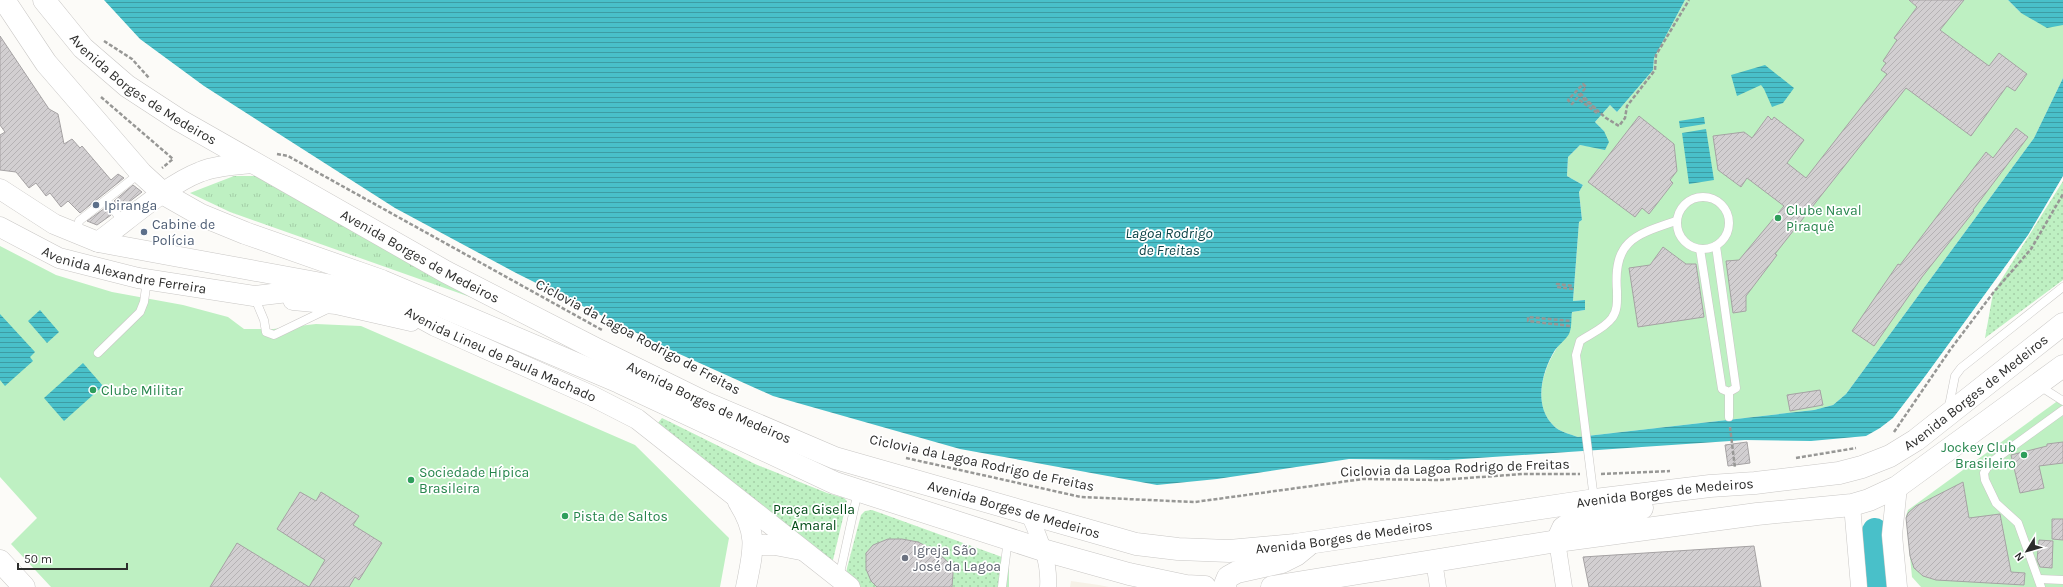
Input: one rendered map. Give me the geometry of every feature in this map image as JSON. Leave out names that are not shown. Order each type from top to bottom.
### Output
[{"type":"main road","name":"Avenida Borges de Medeiros","points":[[44,0],[82,48],[127,86],[179,120],[252,163],[446,272],[706,403],[835,458],[1136,544],[1178,549],[1229,551],[1310,544],[1594,493],[1731,473],[1838,473],[1862,467],[1890,456],[1916,440],[2063,324]]},
{"type":"main road","name":"Avenida Borges de Medeiros","points":[[5,8],[46,63],[150,172],[164,194],[201,215],[245,233],[382,281],[619,382],[835,483],[1043,550],[1129,574],[1186,586],[1205,587]]},
{"type":"main road","name":"Avenida Borges de Medeiros","points":[[1272,587],[1557,542],[1757,514],[1852,505],[1869,500],[1897,487],[2063,366]]},
{"type":"main road","points":[[1557,542],[1562,528],[1574,521],[1684,501],[1731,473]]},
{"type":"main road","points":[[1224,587],[1228,577],[1231,575],[1282,562],[1296,555],[1310,544]]},
{"type":"main road","points":[[0,561],[24,587]]},
{"type":"street","name":"Avenida Alexandre Ferreira","points":[[1,194],[54,224],[98,242],[181,181],[200,171],[221,166],[252,163]]},
{"type":"street","name":"Avenida Alexandre Ferreira","points":[[0,227],[59,258],[147,279],[254,296],[292,293],[337,295],[382,281]]},
{"type":"street","name":"Avenida Lineu de Paula Machado","points":[[98,242],[337,295],[386,299],[435,326],[592,396],[637,419],[844,582]]},
{"type":"street","points":[[1896,587],[1892,535],[1897,487]]},
{"type":"street","points":[[734,495],[750,525],[754,545],[746,587]]},
{"type":"street","points":[[1852,505],[1859,587]]},
{"type":"street","points":[[1029,514],[1048,567],[1048,587]]},
{"type":"street","points":[[1557,542],[1564,587]]},
{"type":"street","points":[[754,545],[775,545],[803,550]]},
{"type":"street","points":[[1434,561],[1438,587]]},
{"type":"lane","points":[[77,234],[79,221],[106,200],[150,172]]},
{"type":"lane","points":[[1697,197],[1714,199],[1721,204],[1728,219],[1726,235],[1716,246],[1700,249],[1692,247],[1680,237],[1676,221],[1678,213],[1689,200],[1697,197]]},
{"type":"lane","points":[[106,200],[124,222]]},
{"type":"lane","points":[[1594,493],[1576,355],[1577,347],[1580,341],[1612,318],[1615,312],[1618,303],[1615,271],[1617,259],[1624,248],[1635,237],[1676,221]]},
{"type":"lane","points":[[1716,246],[1736,388],[1729,392]]},
{"type":"lane","points":[[1700,249],[1722,389],[1729,392]]},
{"type":"lane","points":[[98,353],[140,312],[144,302],[147,279]]},
{"type":"lane","points":[[1947,415],[1950,393],[1955,376],[1961,368],[2063,288]]},
{"type":"lane","points":[[1707,297],[1723,294]]},
{"type":"lane","points":[[254,296],[264,320],[266,332],[274,335],[337,295]]},
{"type":"lane","points":[[1712,325],[1727,324]]},
{"type":"lane","points":[[1717,354],[1731,353]]},
{"type":"lane","points":[[2038,385],[2063,401]]},
{"type":"lane","points":[[1729,392],[1729,417]]},
{"type":"lane","points":[[2063,410],[1990,463],[1984,473],[1985,480],[1996,503],[2018,523],[2041,583],[2063,580]]},
{"type":"lane","points":[[844,582],[858,490]]},
{"type":"lane","points":[[1002,587],[1008,539]]},
{"type":"path","points":[[1578,94],[1606,118],[1619,126],[1625,118],[1627,106],[1655,70],[1656,55],[1689,0]]},
{"type":"path","points":[[98,37],[132,59],[152,81]]},
{"type":"path","points":[[1583,84],[1586,87],[1581,94],[1601,115],[1577,98],[1572,104],[1568,100],[1583,84]]},
{"type":"path","points":[[100,96],[173,159],[150,172]]},
{"type":"path","name":"Ciclovia da Lagoa Rodrigo de Freitas","points":[[275,153],[288,156],[606,332]]},
{"type":"path","points":[[1892,434],[1950,350],[1993,293],[2031,249],[2063,194]]},
{"type":"path","points":[[1557,284],[1574,287],[1557,287],[1557,284]]},
{"type":"path","points":[[1570,326],[1528,321],[1528,317],[1571,321]]},
{"type":"path","points":[[1729,417],[1731,473],[1743,467]]},
{"type":"path","points":[[1789,460],[1859,448]]},
{"type":"path","name":"Ciclovia da Lagoa Rodrigo de Freitas","points":[[905,458],[1081,497],[1195,502],[1363,478],[1439,480],[1523,474],[1591,474],[1674,471]]},
{"type":"shaded area","points":[[1071,581],[1099,585],[1109,587],[1070,587]]},
{"type":"green space","name":"Clube Naval Piraquê","points":[[1685,0],[2008,0],[2021,13],[2063,25],[2063,78],[2034,138],[1846,394],[1833,405],[1814,410],[1578,437],[1561,431],[1553,425],[1543,408],[1541,398],[1543,378],[1546,369],[1550,359],[1568,329],[1572,312],[1585,310],[1585,300],[1573,301],[1579,222],[1582,220],[1579,192],[1583,185],[1567,176],[1568,157],[1580,145],[1594,147],[1604,131],[1595,122],[1610,105],[1617,112],[1653,70],[1654,58]]},
{"type":"green space","points":[[234,176],[259,176],[473,298],[230,212],[190,193]]},
{"type":"green space","points":[[2063,181],[2063,280],[1985,338],[1993,293]]},
{"type":"green space","name":"Sociedade Hípica Brasileira","points":[[0,246],[56,275],[112,292],[183,305],[228,317],[244,329],[273,329],[316,324],[361,326],[635,445],[729,538],[720,587],[51,587],[11,544],[37,518],[0,477]]},
{"type":"green space","name":"Jockey Club Brasileiro","points":[[2063,397],[2063,587],[1921,587],[1912,577],[1906,516],[1908,510]]},
{"type":"green space","name":"Praça Gisella Amaral","points":[[662,418],[755,464],[827,493],[844,498],[847,501],[833,560],[827,563],[666,433],[658,423]]},
{"type":"green space","points":[[872,510],[1002,557],[1009,569],[1009,587],[856,587],[846,575],[847,568],[861,515],[865,511]]},
{"type":"water","name":"Lagoa Rodrigo de Freitas","points":[[104,0],[1685,0],[1654,58],[1653,70],[1617,112],[1610,105],[1595,122],[1604,131],[1609,142],[1605,150],[1580,145],[1568,157],[1567,176],[1583,185],[1579,192],[1582,220],[1579,222],[1573,301],[1585,300],[1585,310],[1572,312],[1570,332],[1555,350],[1546,368],[1543,378],[1541,398],[1547,417],[1553,425],[1561,431],[1578,437],[1814,410],[1833,405],[1846,394],[2034,138],[2063,78],[2063,176],[2028,235],[1926,375],[1893,418],[1866,436],[1811,441],[1745,440],[1448,460],[1349,459],[1217,479],[1157,485],[960,449],[773,396],[675,352],[518,274],[395,208],[204,86],[140,39]]},
{"type":"water","points":[[2008,0],[2063,0],[2063,25],[2047,28],[2021,13]]},
{"type":"water","points":[[1765,65],[1794,88],[1783,103],[1772,107],[1761,85],[1737,96],[1731,75]]},
{"type":"water","points":[[1704,117],[1705,124],[1680,128],[1679,121]]},
{"type":"water","points":[[1706,129],[1714,180],[1689,184],[1682,133]]},
{"type":"water","points":[[40,310],[59,332],[47,343],[28,321]]},
{"type":"water","points":[[0,314],[35,352],[30,357],[33,361],[5,386],[0,380]]},
{"type":"water","points":[[83,363],[103,386],[64,421],[44,398]]},
{"type":"building","points":[[1909,0],[1964,0],[1940,30],[1989,66],[1999,53],[2027,74],[2015,91],[2007,86],[1971,136],[1906,88],[1775,254],[1777,255],[1746,296],[1746,311],[1733,313],[1726,261],[1739,260],[1784,206],[1747,178],[1741,187],[1718,170],[1713,136],[1744,132],[1752,138],[1768,116],[1772,120],[1774,117],[1804,140],[1787,163],[1806,178],[1887,74],[1881,70],[1886,63],[1883,61],[1897,40],[1894,38],[1917,7]]},
{"type":"building","points":[[0,36],[49,109],[58,114],[64,144],[72,139],[80,148],[82,146],[111,180],[118,174],[124,178],[80,213],[68,201],[61,207],[50,193],[46,196],[36,183],[29,188],[16,172],[0,170],[0,135],[5,132],[0,125]]},
{"type":"building","points":[[1639,116],[1674,144],[1677,171],[1670,180],[1673,183],[1649,214],[1642,208],[1635,217],[1588,182]]},
{"type":"building","points":[[2016,128],[2028,137],[1973,210],[1974,211],[1922,277],[1874,346],[1852,331],[1898,264],[1900,265],[1986,152],[1993,158]]},
{"type":"building","points":[[133,185],[142,192],[120,209],[114,201]]},
{"type":"building","points":[[105,208],[111,215],[97,225],[87,221]]},
{"type":"building","points":[[1663,247],[1686,264],[1696,264],[1704,317],[1638,327],[1629,268],[1650,265]]},
{"type":"building","points":[[1820,390],[1823,405],[1790,411],[1787,395]]},
{"type":"building","points":[[1747,442],[1750,463],[1728,466],[1725,445]]},
{"type":"building","points":[[2063,442],[2063,463],[2039,466],[2044,488],[2020,493],[2011,455],[2047,446],[2047,444]]},
{"type":"building","points":[[1963,482],[1969,518],[2000,514],[2011,572],[2025,573],[2024,585],[1936,580],[1923,576],[1914,568],[1910,556],[1906,518],[1908,513],[1916,506]]},
{"type":"building","points":[[300,492],[316,501],[321,492],[359,516],[353,525],[382,543],[359,580],[355,577],[349,587],[309,587],[325,560],[277,529]]},
{"type":"building","points":[[2052,519],[2063,519],[2063,540],[2052,539]]},
{"type":"building","name":"Igreja São José da Lagoa","points":[[888,539],[902,539],[918,542],[936,551],[949,563],[953,573],[952,587],[877,587],[871,581],[866,569],[866,553],[873,545]]},
{"type":"building","points":[[2039,540],[2053,541],[2052,568],[2040,567],[2037,560]]},
{"type":"building","points":[[237,543],[309,587],[210,587]]},
{"type":"building","points":[[1754,546],[1761,587],[1589,587],[1583,557]]},
{"type":"waterway","points":[[1875,531],[1880,587]]},
{"type":"place","name":"Ipiranga","points":[[96,205]]},
{"type":"place","name":"Clube Naval Piraquê","points":[[1778,218]]},
{"type":"place","name":"Cabine de Polícia","points":[[144,232]]},
{"type":"place","name":"Clube Militar","points":[[93,390]]},
{"type":"place","name":"Jockey Club Brasileiro","points":[[2024,455]]},
{"type":"place","name":"Sociedade Hípica Brasileira","points":[[411,480]]},
{"type":"place","name":"Pista de Saltos","points":[[565,516]]},
{"type":"place","name":"Igreja São José da Lagoa","points":[[905,558]]}]
